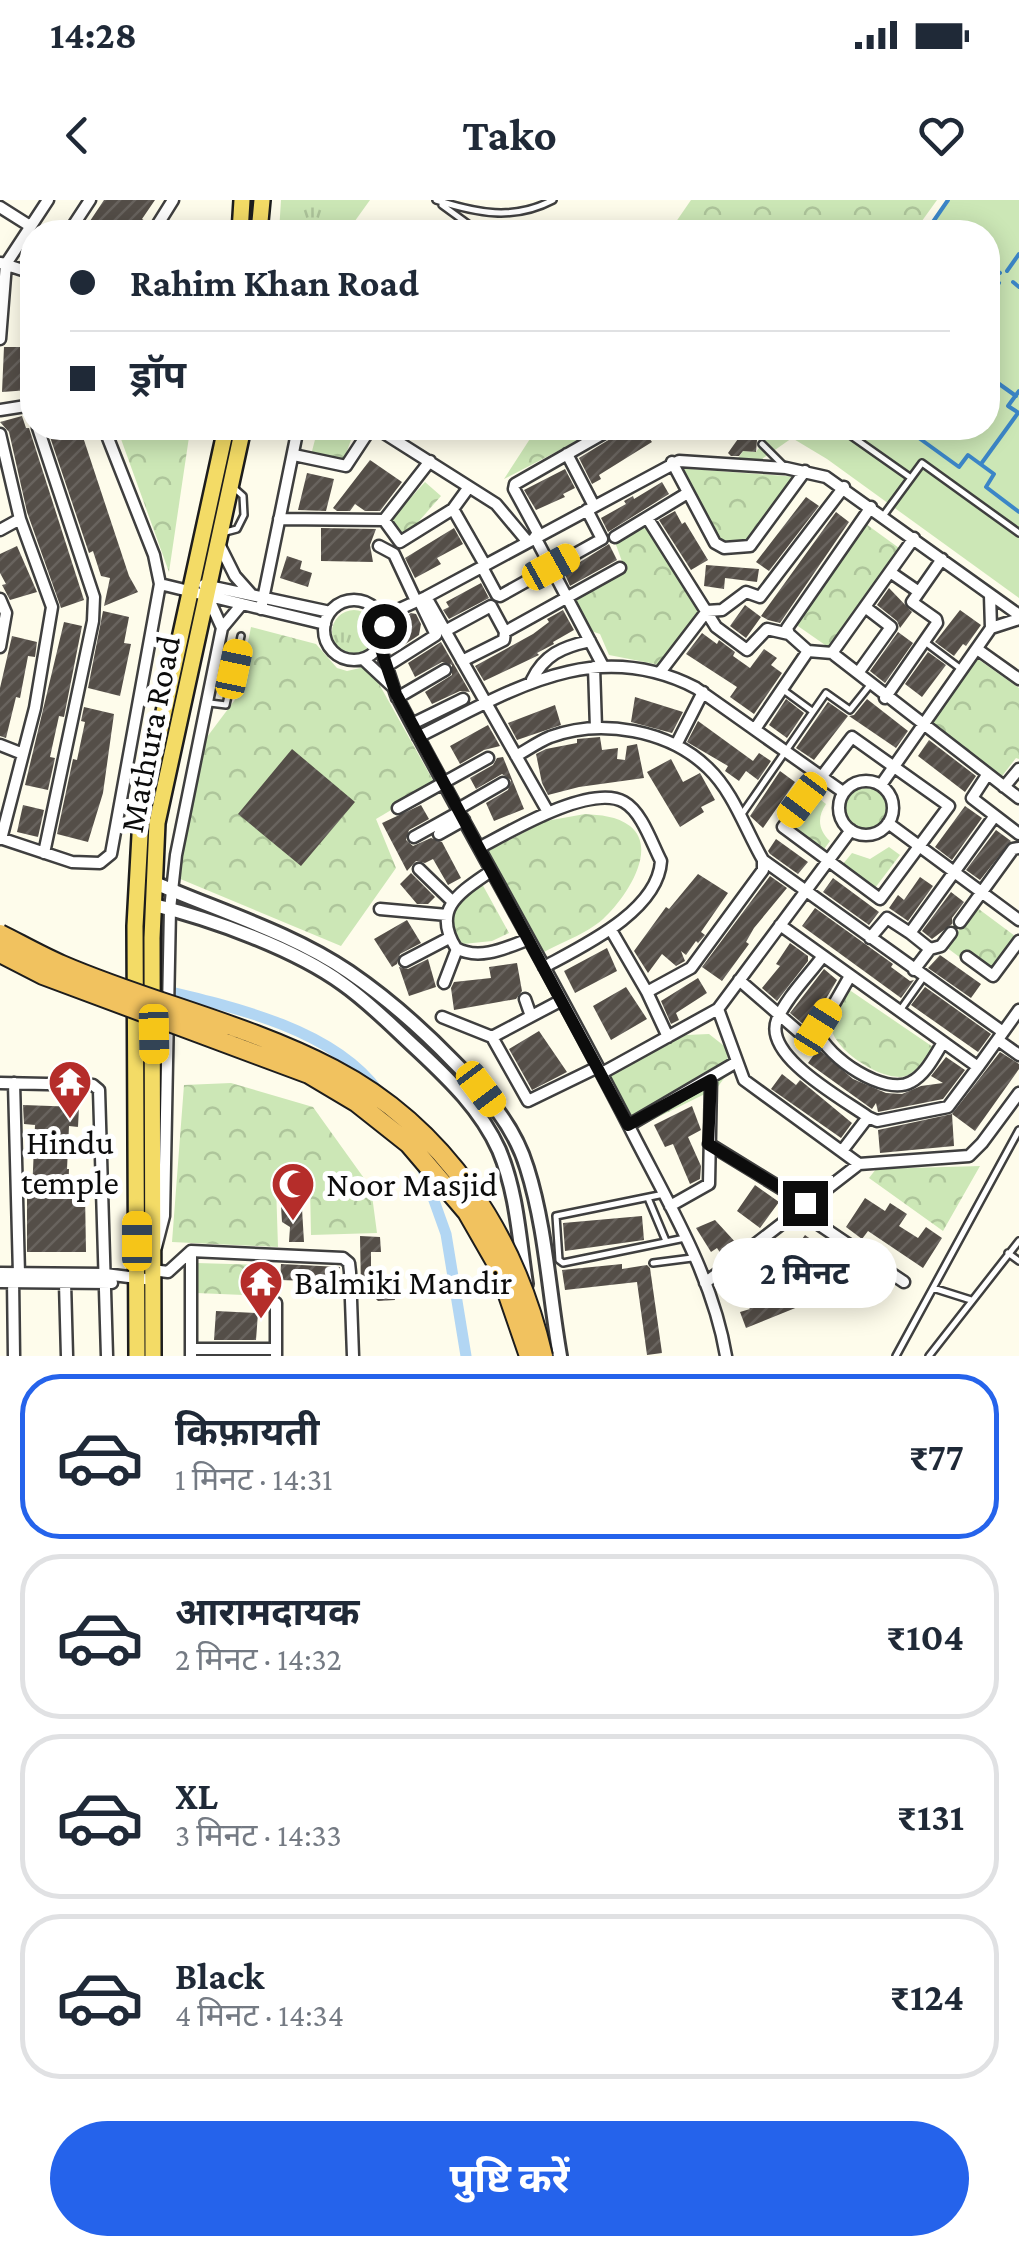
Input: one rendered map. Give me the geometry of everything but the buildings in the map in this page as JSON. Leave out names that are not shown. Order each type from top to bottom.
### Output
[{"type":"highway","points":[[0,934],[62,965],[250,1033],[334,1070],[390,1106],[441,1152],[482,1204],[512,1258],[531,1306],[540,1356]]},
{"type":"highway","points":[[0,953],[43,975],[310,1074],[356,1102],[409,1144],[468,1212],[498,1266],[529,1356]]},
{"type":"main road","name":"Mathura Road","points":[[152,1356],[136,1056],[141,817],[223,440]]},
{"type":"main road","name":"Mathura Road","points":[[137,1356],[149,1272],[161,1063],[152,938],[162,907],[155,884],[158,823],[241,440]]},
{"type":"street","points":[[0,339],[3,263],[20,240]]},
{"type":"street","points":[[0,434],[20,519],[52,606],[35,708],[0,839],[72,862],[100,863],[111,854],[160,584],[154,554],[109,440]]},
{"type":"street","points":[[42,440],[94,597],[94,621],[44,853]]},
{"type":"street","points":[[258,601],[296,440]]},
{"type":"street","points":[[294,455],[346,466],[365,440]]},
{"type":"street","points":[[394,440],[496,504],[534,538]]},
{"type":"street","points":[[592,440],[514,484],[534,538],[590,642],[598,667],[596,728]]},
{"type":"street","points":[[454,508],[498,596],[602,539],[567,454]]},
{"type":"street","points":[[384,520],[430,461]]},
{"type":"street","points":[[672,462],[686,494],[718,546],[748,547],[805,472]]},
{"type":"street","points":[[382,616],[421,599],[672,462],[786,468],[826,477],[1019,618]]},
{"type":"street","points":[[384,520],[402,542],[454,508],[469,487]]},
{"type":"street","points":[[661,671],[707,611],[722,610],[746,592],[760,596],[844,487]]},
{"type":"street","points":[[616,538],[686,494]]},
{"type":"street","points":[[788,634],[789,624],[871,507]]},
{"type":"street","points":[[648,518],[716,627],[744,649],[752,648],[767,629],[788,634],[808,651],[832,653],[1019,798]]},
{"type":"street","points":[[0,530],[20,519]]},
{"type":"street","points":[[279,519],[384,520]]},
{"type":"street","points":[[832,653],[914,538]]},
{"type":"street","points":[[220,539],[236,576],[258,601]]},
{"type":"street","points":[[379,546],[394,554],[445,630],[548,812]]},
{"type":"street","points":[[886,698],[938,622],[912,602],[942,559]]},
{"type":"street","points":[[505,632],[620,568]]},
{"type":"street","points":[[890,572],[919,592]]},
{"type":"street","points":[[160,584],[330,612]]},
{"type":"street","points":[[210,592],[242,604],[258,601],[325,624]]},
{"type":"street","points":[[210,592],[222,628]]},
{"type":"street","points":[[881,786],[990,628],[990,595]]},
{"type":"street","points":[[0,599],[6,613],[0,647]]},
{"type":"street","points":[[386,666],[436,636],[421,599]]},
{"type":"street","points":[[360,600],[376,609],[382,616],[384,636],[380,646],[363,659],[347,660],[332,650],[326,642],[325,624],[330,612],[342,602],[360,600]]},
{"type":"street","points":[[161,1063],[169,941],[162,907],[172,891],[222,628],[242,604]]},
{"type":"street","points":[[445,630],[491,606],[505,632],[504,640],[462,662]]},
{"type":"street","points":[[858,673],[891,626],[865,606]]},
{"type":"street","points":[[990,628],[1019,618]]},
{"type":"street","points":[[532,681],[544,659],[569,646],[590,642]]},
{"type":"street","points":[[380,646],[396,693],[418,736],[670,1206],[705,1282],[726,1356]]},
{"type":"street","points":[[977,648],[1019,680]]},
{"type":"street","points":[[755,730],[808,651]]},
{"type":"street","points":[[363,659],[396,693]]},
{"type":"street","points":[[418,736],[558,672],[643,667],[661,671],[703,692],[844,792]]},
{"type":"street","points":[[396,693],[446,670]]},
{"type":"street","points":[[676,744],[703,692]]},
{"type":"street","points":[[412,724],[458,702],[460,716]]},
{"type":"street","points":[[516,756],[550,737],[596,728],[634,731],[676,744],[710,769],[735,803],[763,860],[1000,1036],[1019,1056]]},
{"type":"street","points":[[852,737],[894,766],[949,806],[880,899],[783,827],[852,737]]},
{"type":"street","points":[[0,745],[23,754]]},
{"type":"street","points":[[398,808],[488,758]]},
{"type":"street","points":[[1004,787],[1019,769]]},
{"type":"street","points":[[987,775],[972,797],[1019,834]]},
{"type":"street","points":[[865,781],[881,786],[892,799],[888,823],[875,833],[858,834],[851,830],[840,817],[844,792],[865,781]]},
{"type":"street","points":[[439,834],[502,783]]},
{"type":"street","points":[[0,789],[12,794]]},
{"type":"street","points":[[479,848],[548,812],[612,798],[626,802],[636,814],[662,861],[655,884],[637,906],[610,930],[544,967]]},
{"type":"street","points":[[414,837],[460,814]]},
{"type":"street","points":[[912,934],[994,817]]},
{"type":"street","points":[[888,823],[1019,920]]},
{"type":"street","points":[[442,1017],[492,1037],[528,1101],[600,1070],[718,1009],[851,830]]},
{"type":"street","points":[[960,922],[1013,849],[1019,848]]},
{"type":"street","points":[[646,992],[691,968],[759,878],[763,860]]},
{"type":"street","points":[[423,869],[454,900]]},
{"type":"street","points":[[491,871],[454,900],[444,926],[450,938],[457,949],[480,954],[528,939]]},
{"type":"street","points":[[155,884],[285,939],[348,971],[428,1036],[481,1089],[507,1124],[526,1165],[540,1223],[560,1356]]},
{"type":"street","points":[[162,907],[300,957],[344,984],[448,1078],[484,1121],[514,1191],[540,1356]]},
{"type":"street","points":[[380,909],[446,915]]},
{"type":"street","points":[[912,934],[928,917]]},
{"type":"street","points":[[870,938],[888,918],[930,950]]},
{"type":"street","points":[[780,926],[978,1068]]},
{"type":"street","points":[[610,930],[668,1036]]},
{"type":"street","points":[[919,974],[930,950],[941,946],[951,934]]},
{"type":"street","points":[[405,962],[450,938]]},
{"type":"street","points":[[967,957],[993,976],[1019,941]]},
{"type":"street","points":[[444,983],[457,949]]},
{"type":"street","points":[[823,956],[778,1017],[778,1044],[790,1060],[877,1120],[948,1108],[1019,1010]]},
{"type":"street","points":[[819,1038],[818,1027],[850,976]]},
{"type":"street","points":[[739,980],[778,1017],[799,1032],[819,1038],[847,1063],[885,1085],[911,1083],[942,1044]]},
{"type":"street","points":[[525,999],[531,1016]]},
{"type":"street","points":[[492,1037],[562,1000]]},
{"type":"street","points":[[718,1009],[740,1075],[859,1164]]},
{"type":"street","points":[[628,1125],[736,1063]]},
{"type":"street","points":[[670,1206],[709,1184],[711,1080]]},
{"type":"street","points":[[0,1082],[98,1088],[107,1356]]},
{"type":"street","points":[[14,1083],[14,1356]]},
{"type":"street","points":[[705,1282],[859,1164],[969,1156],[1019,1093]]},
{"type":"street","points":[[842,1151],[868,1117]]},
{"type":"street","points":[[708,1144],[904,1282]]},
{"type":"street","points":[[191,1251],[191,1353],[276,1353],[276,1303]]},
{"type":"street","points":[[0,1273],[66,1283],[168,1272],[191,1251],[343,1258],[350,1272],[353,1356]]},
{"type":"street","points":[[0,1282],[15,1276],[106,1279]]},
{"type":"street","points":[[66,1283],[67,1356]]},
{"type":"lane","points":[[436,200],[476,212],[499,214],[535,210],[553,200]]},
{"type":"lane","points":[[436,200],[464,220]]},
{"type":"lane","points":[[857,440],[910,478]]},
{"type":"lane","points":[[762,444],[786,468]]},
{"type":"lane","points":[[883,516],[922,463],[1019,533]]},
{"type":"lane","points":[[207,703],[226,704],[241,636]]},
{"type":"lane","points":[[925,642],[962,669]]},
{"type":"lane","points":[[740,816],[826,693],[850,710],[872,683]]},
{"type":"lane","points":[[782,689],[812,712]]},
{"type":"lane","points":[[899,1012],[919,974]]},
{"type":"lane","points":[[896,1356],[1019,1130]]},
{"type":"lane","points":[[664,1194],[556,1216],[559,1260],[563,1263],[685,1238]]},
{"type":"lane","points":[[648,1198],[666,1242]]},
{"type":"lane","points":[[930,1356],[1019,1241]]},
{"type":"lane","points":[[1008,1252],[1019,1261]]},
{"type":"lane","points":[[653,1263],[695,1258]]},
{"type":"lane","points":[[933,1288],[971,1300]]},
{"type":"green space","points":[[281,200],[370,200],[356,220],[280,220]]},
{"type":"green space","points":[[691,200],[937,200],[923,220],[677,220]]},
{"type":"green space","points":[[947,200],[1019,200],[1019,598],[795,440],[1000,440],[1000,220],[933,220]]},
{"type":"green space","points":[[121,440],[189,440],[169,572]]},
{"type":"green space","points":[[315,440],[351,440],[343,462],[311,455]]},
{"type":"green space","points":[[529,440],[579,440],[504,479]]},
{"type":"green space","points":[[765,440],[789,440],[755,464],[737,460],[743,451],[756,452]]},
{"type":"green space","points":[[678,468],[798,477],[749,543],[718,544]]},
{"type":"green space","points":[[425,482],[441,496],[405,537],[388,523]]},
{"type":"green space","points":[[646,523],[706,615],[686,627],[660,665],[609,655],[600,634],[585,629],[572,602],[575,595],[624,567],[615,542]]},
{"type":"green space","points":[[866,524],[899,548],[828,647],[795,624]]},
{"type":"green space","points":[[354,610],[370,616],[376,632],[370,648],[354,654],[338,648],[332,632],[338,616]]},
{"type":"green space","points":[[251,627],[316,644],[337,668],[347,671],[369,666],[435,784],[376,819],[396,868],[341,946],[178,878],[207,737],[237,697]]},
{"type":"green space","points":[[975,657],[1019,688],[1019,759],[1002,776],[929,724]]},
{"type":"green space","points":[[866,788],[881,794],[887,809],[881,824],[866,830],[851,824],[845,809],[851,794]]},
{"type":"green space","points":[[815,795],[826,804],[820,823],[830,841],[822,852],[790,828]]},
{"type":"green space","points":[[585,814],[614,818],[630,826],[638,836],[640,860],[630,886],[600,922],[544,952],[488,851],[546,821]]},
{"type":"green space","points":[[889,847],[900,855],[875,888],[843,864],[852,853],[870,859]]},
{"type":"green space","points":[[481,882],[509,933],[492,941],[463,944],[448,929],[460,902]]},
{"type":"green space","points":[[976,907],[1019,939],[990,980],[946,947]]},
{"type":"green space","points":[[848,989],[933,1047],[914,1071],[906,1076],[885,1074],[860,1062],[840,1044],[831,1025]]},
{"type":"green space","points":[[709,1034],[728,1049],[727,1074],[717,1088],[634,1129],[609,1076],[686,1035]]},
{"type":"green space","points":[[231,1083],[313,1107],[371,1188],[377,1233],[311,1235],[310,1185],[276,1185],[278,1247],[172,1242],[184,1085]]},
{"type":"green space","points":[[980,1166],[943,1231],[869,1178],[876,1169]]},
{"type":"green space","points":[[197,1263],[268,1265],[267,1296],[196,1293]]},
{"type":"waterway","points":[[934,220],[948,200]]},
{"type":"waterway","points":[[1007,271],[1019,254]]},
{"type":"waterway","points":[[1013,282],[1019,287]]},
{"type":"waterway","points":[[1000,385],[1016,396]]},
{"type":"waterway","points":[[1019,391],[1008,406],[1019,413]]},
{"type":"waterway","points":[[1000,438],[1018,413]]},
{"type":"waterway","points":[[922,440],[959,467],[968,455],[994,474],[986,487],[1019,512]]},
{"type":"waterway","points":[[981,464],[998,440]]},
{"type":"waterway","points":[[145,986],[272,1020],[332,1049],[378,1091]]},
{"type":"waterway","points":[[422,1167],[446,1234],[466,1356]]},
{"type":"place","name":"Hindu temple","points":[[70,1120]]},
{"type":"place","name":"Noor Masjid","points":[[293,1222]]},
{"type":"place","name":"Balmiki Mandir","points":[[261,1320]]},
{"type":"route","points":[[384,626],[380,646],[396,694],[628,1125],[711,1080],[708,1144],[805,1203]]}]
